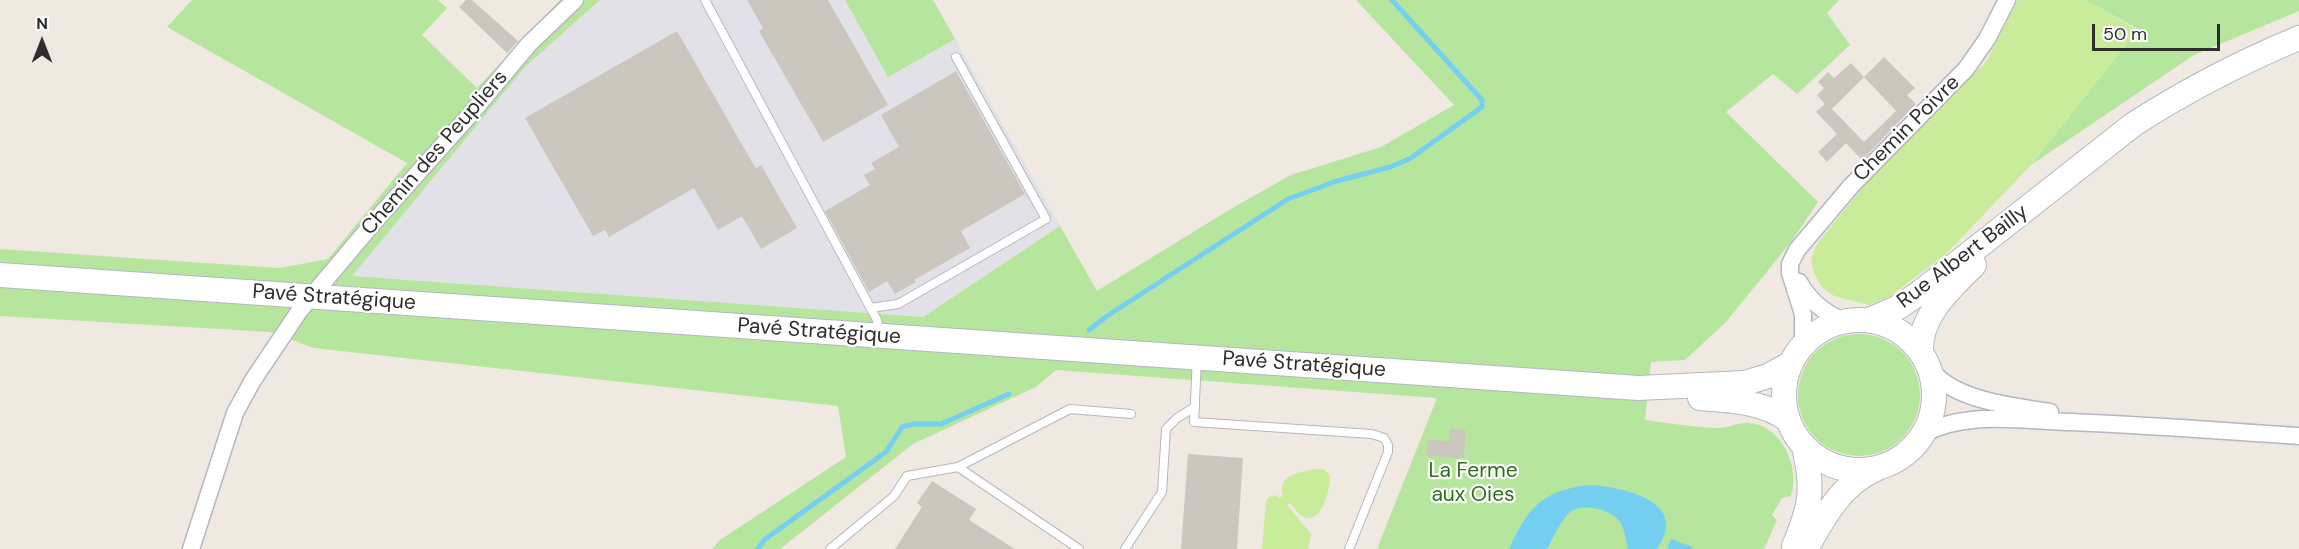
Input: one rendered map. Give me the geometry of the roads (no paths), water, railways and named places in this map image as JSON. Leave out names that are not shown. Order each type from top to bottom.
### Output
[{"type":"main road","name":"Rue Albert Bailly","points":[[1869,320],[1889,313],[1904,304],[2134,124],[2230,68],[2299,38]]},
{"type":"main road","name":"Rue Albert Bailly","points":[[1925,359],[1920,344],[1925,325],[1945,296],[2052,188]]},
{"type":"main road","name":"Pavé Stratégique","points":[[0,275],[306,303],[879,336],[1638,388],[1753,404],[1769,409],[1788,420]]},
{"type":"main road","points":[[1792,549],[1810,500],[1810,478],[1804,447],[1788,420],[1784,392],[1797,354],[1821,330],[1844,321],[1869,320],[1895,329],[1909,339],[1925,359],[1934,385],[1934,406],[1923,434],[1904,455],[1855,479],[1846,488],[1806,549]]},
{"type":"main road","name":"Pavé Stratégique","points":[[1638,388],[1745,383],[1768,376],[1797,354]]},
{"type":"main road","points":[[1804,447],[1820,459],[1838,467],[1858,470],[1878,468]]},
{"type":"street","name":"Chemin des Peupliers","points":[[191,549],[235,413],[253,380],[306,303],[375,220],[468,117],[529,44],[575,0]]},
{"type":"street","name":"Chemin Poivre","points":[[1797,354],[1803,314],[1790,273],[1790,264],[1797,250],[1851,186],[1966,69],[1987,39],[2007,0]]},
{"type":"street","points":[[1797,250],[1795,275],[1804,291],[1829,314],[1844,321]]},
{"type":"street","points":[[1925,359],[1946,384],[1995,402],[2134,425]]},
{"type":"street","points":[[1923,434],[1943,425],[1971,420],[2134,425],[2299,436]]},
{"type":"lane","points":[[705,0],[877,320],[879,336]]},
{"type":"lane","points":[[870,308],[898,304],[1046,219],[956,57]]},
{"type":"lane","points":[[1197,358],[1194,422],[1371,434],[1384,438],[1388,445],[1388,452],[1349,549]]},
{"type":"lane","points":[[1125,549],[1162,492],[1166,429],[1177,418],[1195,407]]},
{"type":"lane","points":[[830,549],[894,496],[907,476],[958,467],[1070,409],[1131,414]]},
{"type":"lane","points":[[958,467],[1079,549]]},
{"type":"water","points":[[1590,485],[1620,489],[1635,494],[1649,500],[1660,509],[1666,519],[1665,533],[1657,549],[1628,549],[1623,528],[1616,517],[1596,508],[1581,508],[1569,513],[1547,549],[1509,549],[1523,522],[1539,504],[1560,491]]},
{"type":"water","points":[[1671,539],[1693,547],[1692,549],[1667,549]]},
{"type":"waterway","points":[[1089,330],[1288,199],[1337,181],[1390,167],[1411,158],[1482,107],[1482,100],[1392,0]]},
{"type":"waterway","points":[[758,549],[764,540],[886,452],[902,427],[914,424],[941,424],[1009,394]]},
{"type":"park label","name":"La Ferme aux Oies","points":[[1473,483]]}]
